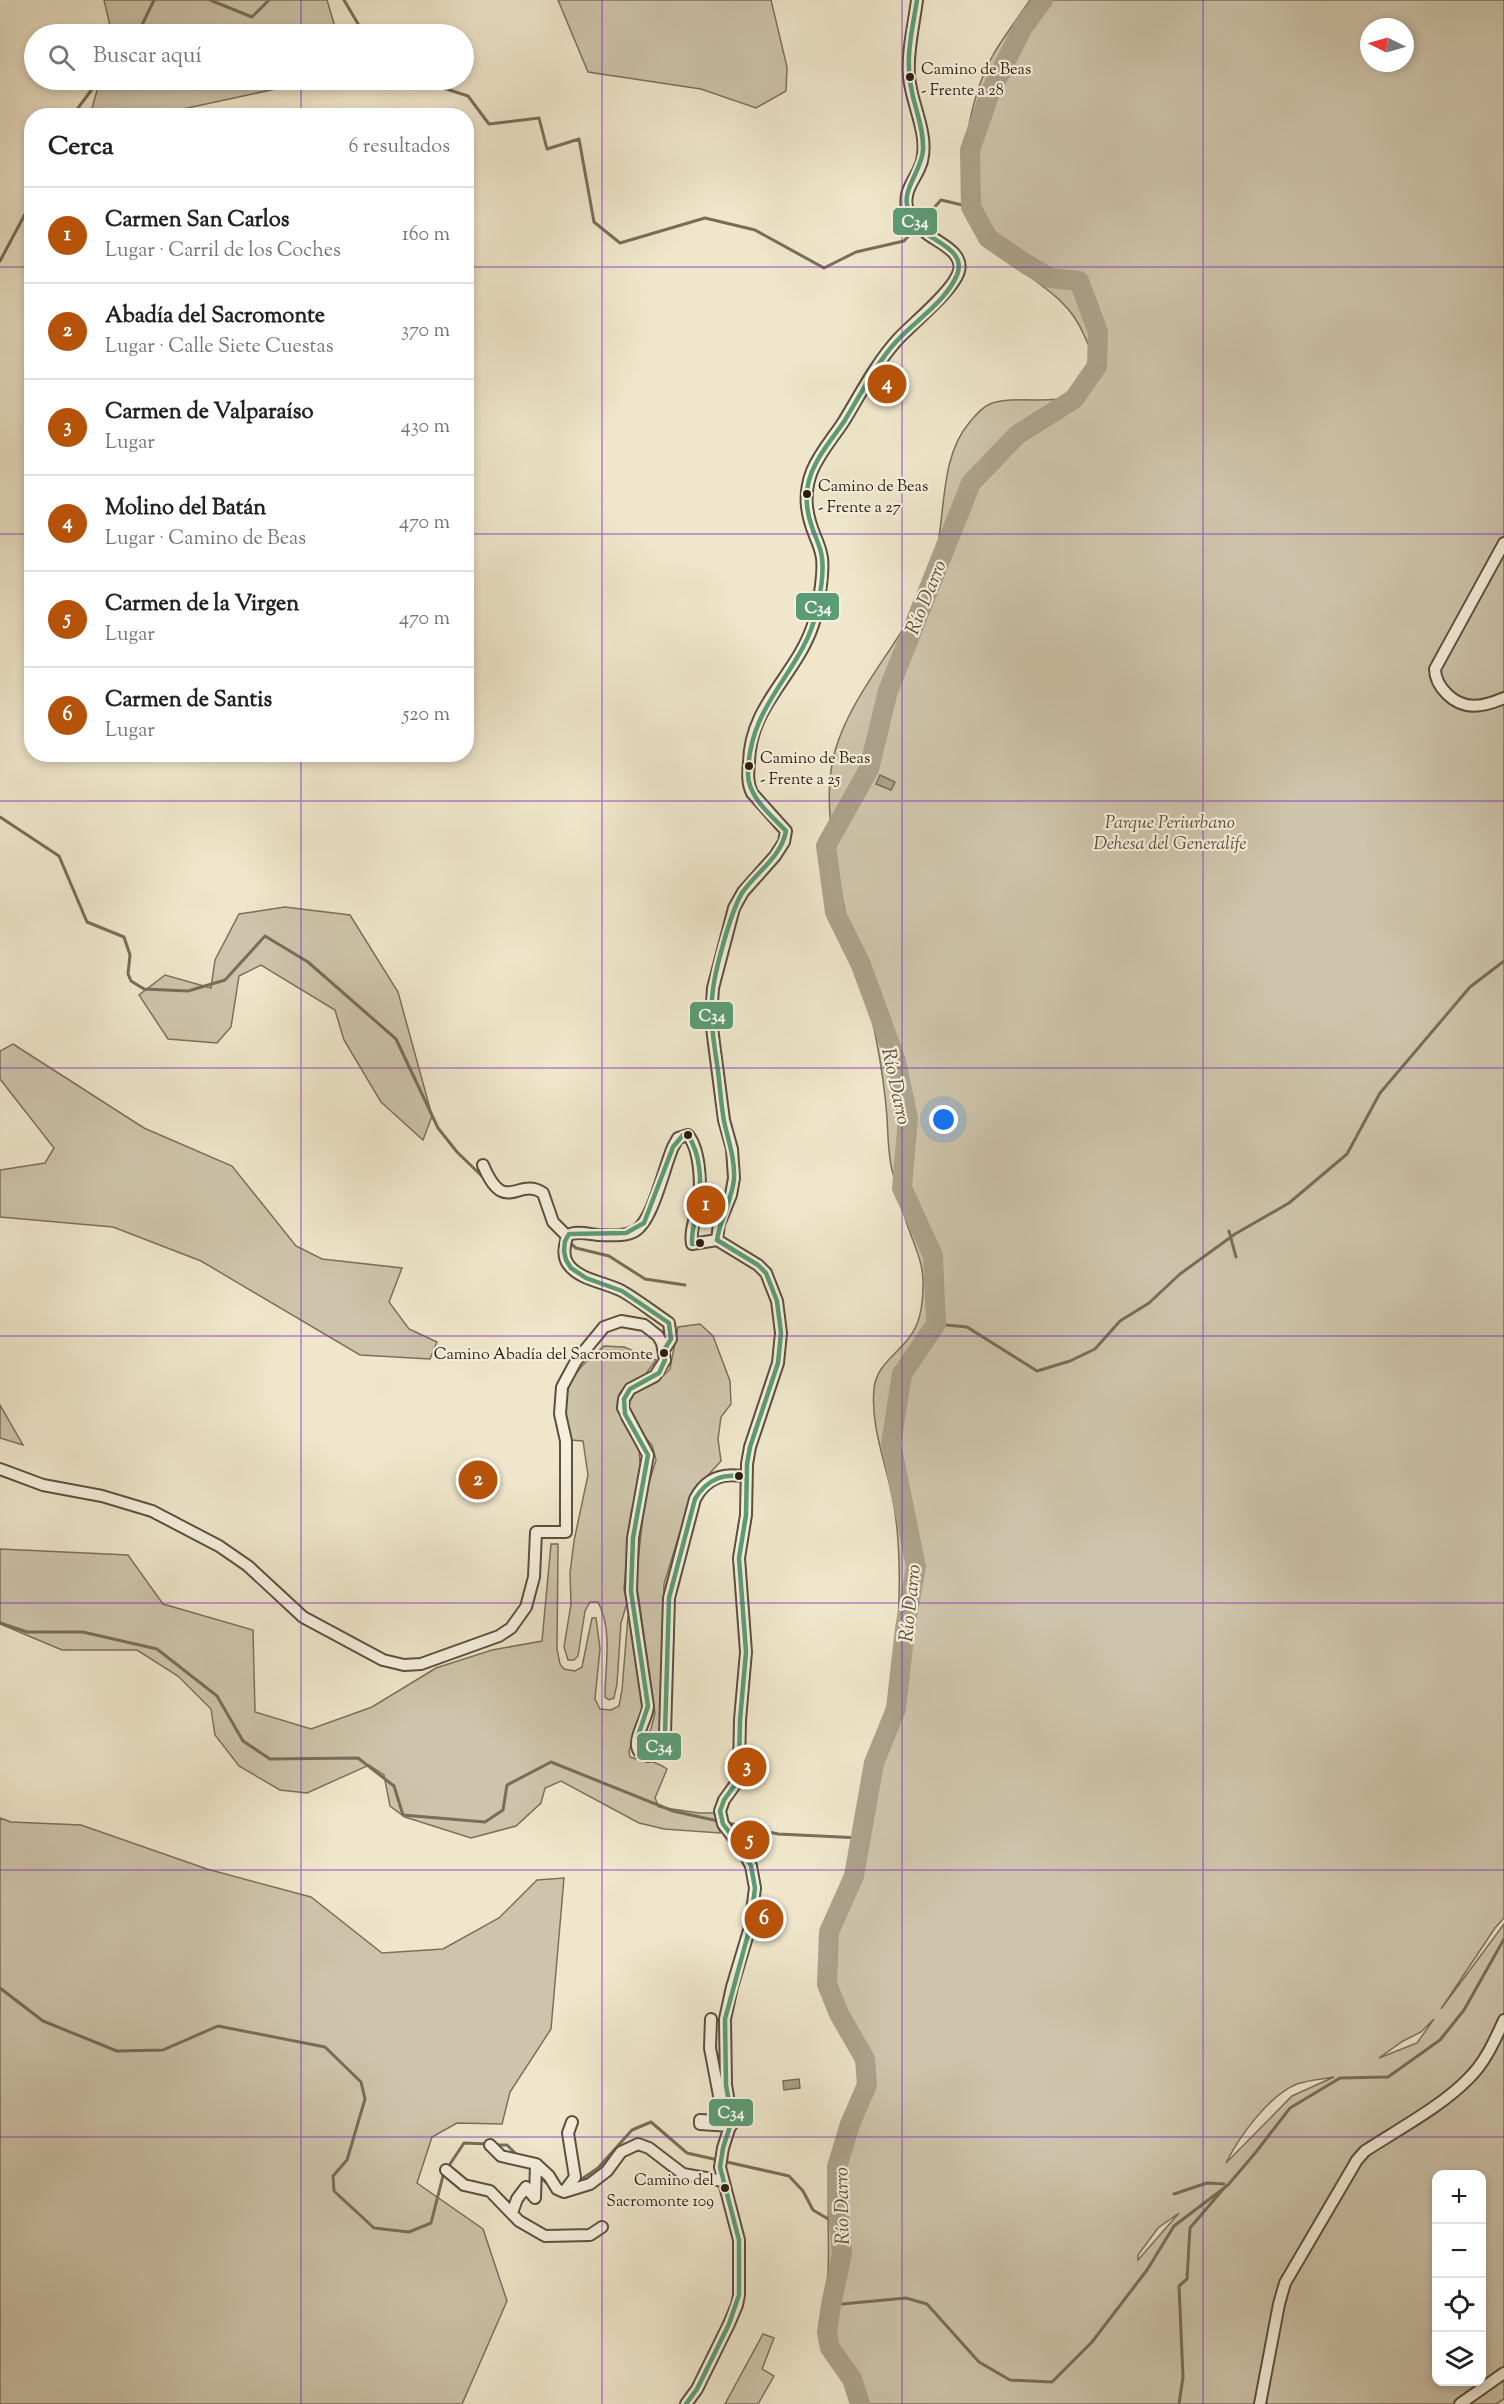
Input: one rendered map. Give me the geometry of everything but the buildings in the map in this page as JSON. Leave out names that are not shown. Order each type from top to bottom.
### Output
[{"type":"street","points":[[717,1240],[733,1186],[733,1161],[721,1103],[711,1020],[713,988],[734,908],[743,892],[775,856],[784,842],[786,831],[752,793],[748,785],[750,742],[761,711],[802,653],[814,623],[822,557],[806,512],[807,484],[819,457],[885,355],[925,314],[952,283],[959,271],[959,263],[955,255],[936,238],[926,233],[907,208],[907,194],[922,163],[923,154],[920,125],[909,75],[917,0]]},
{"type":"street","points":[[1504,543],[1446,646],[1435,669],[1435,676],[1440,688],[1454,701],[1464,706],[1492,703],[1504,698]]},
{"type":"street","points":[[567,1236],[574,1232],[621,1235],[637,1230],[644,1223],[650,1211],[673,1147],[678,1138],[688,1135],[692,1140],[700,1173],[697,1209],[691,1237],[693,1244],[717,1240],[766,1273],[777,1301],[781,1333],[778,1363],[750,1447],[746,1477],[746,1515],[739,1558],[745,1618],[745,1668],[737,1782],[735,1789],[729,1793],[720,1811],[723,1824],[742,1849],[751,1866],[755,1888],[752,1918],[725,2019],[726,2085],[731,2126],[723,2148],[720,2167],[739,2241],[740,2271],[737,2305],[697,2389],[686,2404]]},
{"type":"street","points":[[483,1165],[490,1180],[504,1193],[533,1188],[543,1193],[554,1222],[567,1236]]},
{"type":"street","points":[[567,1236],[564,1254],[567,1263],[574,1270],[622,1292],[669,1323],[671,1339],[664,1350]]},
{"type":"street","points":[[0,1469],[43,1485],[102,1496],[152,1512],[219,1546],[248,1566],[303,1617],[384,1660],[404,1665],[421,1664],[499,1636],[511,1628],[526,1607],[534,1577],[536,1532],[566,1532],[566,1441],[560,1414],[560,1396],[566,1378],[576,1361],[604,1328],[621,1321],[644,1325],[658,1336],[664,1350],[665,1360],[659,1373],[630,1389],[624,1399],[623,1408],[648,1455],[633,1538],[631,1578],[634,1617],[648,1706],[648,1714],[637,1737],[638,1749],[644,1755],[653,1755],[658,1751],[662,1746],[665,1733],[669,1598],[695,1499],[701,1488],[716,1477],[727,1474],[746,1477]]},
{"type":"street","points":[[711,2019],[710,2048],[720,2101],[719,2121],[700,2120],[700,2124],[731,2126]]},
{"type":"street","points":[[1260,2404],[1285,2283],[1358,2160],[1365,2151],[1454,2092],[1469,2078],[1483,2061],[1504,2020]]},
{"type":"street","points":[[564,2192],[575,2177],[568,2133],[572,2122]]},
{"type":"street","points":[[490,2145],[501,2156],[536,2164],[549,2176],[557,2189],[564,2192],[590,2184],[607,2171],[621,2152],[638,2144],[649,2148],[683,2174],[723,2181]]},
{"type":"street","points":[[512,2213],[517,2199],[526,2187],[535,2198],[536,2164]]},
{"type":"street","points":[[446,2170],[464,2185],[490,2191],[519,2221],[545,2236],[590,2235],[602,2227]]},
{"type":"street","points":[[1461,2404],[1504,2373]]},
{"type":"green space","points":[[104,0],[327,0],[334,24],[110,24]]},
{"type":"green space","points":[[558,0],[771,0],[787,67],[786,91],[756,108],[701,89],[588,72]]},
{"type":"green space","name":"Parque Periurbano Dehesa del Generalife","points":[[1030,0],[1504,0],[1504,1918],[1441,2009],[1504,1924],[1504,2399],[1496,2404],[855,2404],[854,2396],[823,2334],[821,2318],[828,2272],[828,2212],[832,2168],[857,2087],[860,2061],[852,2033],[834,1993],[828,1964],[829,1954],[832,1935],[847,1886],[870,1769],[893,1682],[897,1652],[899,1579],[897,1524],[880,1448],[873,1404],[874,1389],[880,1371],[906,1341],[917,1324],[922,1305],[923,1285],[920,1260],[904,1215],[891,1164],[880,1058],[858,974],[842,896],[831,824],[829,787],[835,751],[843,728],[867,684],[908,620],[930,576],[939,537],[947,476],[959,439],[969,423],[982,409],[1000,401],[1065,399],[1079,394],[1089,386],[1094,373],[1090,349],[1078,322],[1062,302],[1010,262],[992,245],[981,232],[969,210],[964,174],[972,109],[985,71],[1006,34]],"holes":[[[1434,2019],[1417,2043],[1379,2058],[1403,2041],[1421,2032]],[[1334,2077],[1292,2096],[1226,2163],[1247,2129],[1286,2089],[1297,2084]],[[1179,2213],[1138,2260],[1138,2255],[1158,2228]]]},
{"type":"green space","points":[[97,90],[271,90],[187,108],[92,108]]},
{"type":"green space","points":[[285,907],[350,915],[398,992],[432,1116],[423,1140],[381,1102],[344,1040],[335,1010],[261,965],[239,976],[231,1027],[217,1043],[168,1039],[139,995],[165,975],[211,988],[215,960],[239,914]]},
{"type":"green space","points":[[13,1044],[144,1128],[232,1166],[296,1246],[322,1259],[402,1268],[389,1302],[409,1329],[437,1342],[430,1359],[360,1355],[201,1261],[113,1227],[0,1217],[0,1170],[45,1163],[54,1148],[0,1079],[0,1051]]},
{"type":"green space","points":[[700,1324],[713,1336],[730,1381],[731,1404],[721,1417],[718,1439],[721,1461],[692,1493],[664,1584],[661,1727],[657,1741],[650,1748],[647,1747],[644,1739],[651,1729],[655,1713],[636,1580],[645,1496],[656,1460],[652,1445],[637,1428],[630,1415],[628,1404],[635,1392],[657,1382],[670,1369],[678,1327]]},
{"type":"green space","points":[[604,1346],[624,1347],[656,1360],[645,1375],[627,1385],[619,1394],[617,1407],[622,1421],[639,1450],[641,1476],[631,1513],[624,1589],[627,1603],[621,1623],[617,1684],[614,1698],[609,1700],[605,1697],[607,1637],[603,1613],[598,1602],[590,1602],[585,1611],[578,1656],[574,1660],[568,1660],[564,1647],[571,1604],[570,1573],[574,1541],[588,1475],[583,1441],[570,1440],[566,1409],[567,1397],[569,1387],[581,1367]]},
{"type":"green space","points":[[0,1405],[23,1445],[0,1438]]},
{"type":"green space","points":[[551,1544],[558,1544],[557,1649],[560,1664],[564,1669],[575,1671],[582,1667],[592,1618],[596,1618],[600,1649],[595,1699],[600,1709],[611,1710],[619,1706],[628,1616],[631,1616],[642,1688],[642,1712],[629,1751],[630,1757],[652,1762],[667,1769],[655,1798],[659,1807],[716,1813],[720,1833],[664,1829],[639,1823],[561,1781],[545,1788],[541,1803],[516,1826],[471,1838],[405,1817],[390,1806],[384,1775],[369,1765],[307,1793],[280,1790],[239,1766],[215,1735],[211,1709],[178,1676],[137,1650],[62,1650],[0,1624],[0,1549],[128,1555],[163,1604],[253,1630],[255,1712],[311,1729],[372,1707],[436,1668],[492,1650],[542,1641]]},
{"type":"green space","points":[[0,1818],[11,1822],[81,1825],[207,1869],[311,1897],[382,1953],[443,1949],[499,1918],[537,1880],[564,1878],[551,2029],[510,2092],[502,2124],[457,2123],[432,2137],[417,2183],[483,2229],[507,2301],[462,2404],[0,2404]]},
{"type":"green space","points":[[763,2334],[774,2338],[762,2369],[774,2376],[758,2404],[725,2404]]},
{"type":"shaded area","points":[[880,775],[895,782],[891,790],[876,784]]},
{"type":"shaded area","points":[[799,2079],[800,2088],[784,2090],[783,2081]]},
{"type":"waterway","points":[[142,24],[154,0]]},
{"type":"waterway","points":[[210,0],[252,17],[269,0]]},
{"type":"waterway","points":[[344,0],[358,24]]},
{"type":"waterway","name":"Río Darro","points":[[860,2404],[852,2379],[830,2348],[827,2332],[842,2254],[837,2199],[837,2167],[850,2124],[867,2085],[865,2059],[839,2014],[827,1984],[829,1932],[854,1876],[874,1763],[896,1709],[905,1628],[916,1567],[891,1444],[902,1374],[936,1324],[933,1256],[902,1188],[908,1118],[896,1061],[861,965],[835,912],[826,846],[869,769],[888,691],[971,483],[1017,435],[1074,399],[1097,366],[1098,332],[1079,281],[1050,278],[988,238],[971,207],[970,150],[990,93],[1023,27],[1043,0]]},
{"type":"waterway","points":[[78,108],[92,90]]},
{"type":"waterway","points":[[449,90],[468,96],[489,124],[539,118],[547,149],[579,139],[594,222],[620,243],[705,218],[755,230],[824,268],[856,252],[904,241],[941,200],[971,207]]},
{"type":"waterway","points":[[0,261],[24,216]]},
{"type":"waterway","points":[[0,817],[59,856],[87,922],[124,937],[130,955],[128,974],[131,981],[144,989],[188,991],[225,980],[265,936],[308,962],[396,1039],[438,1128],[457,1152],[485,1179]]},
{"type":"waterway","points":[[936,1324],[967,1327],[1037,1371],[1070,1361],[1095,1349],[1120,1321],[1149,1303],[1180,1274],[1235,1234],[1289,1203],[1347,1154],[1380,1093],[1470,987],[1504,961]]},
{"type":"waterway","points":[[1229,1231],[1236,1257]]},
{"type":"waterway","points":[[569,1242],[576,1248],[609,1256],[645,1279],[685,1285]]},
{"type":"waterway","points":[[0,1623],[27,1632],[83,1632],[157,1649],[217,1696],[243,1741],[270,1759],[358,1758],[394,1786],[403,1815],[485,1822],[503,1810],[507,1785],[551,1762],[673,1811],[718,1821]]},
{"type":"waterway","points":[[728,1823],[778,1834],[861,1838]]},
{"type":"waterway","points":[[831,2305],[906,2298],[927,2304],[979,2362],[1010,2380],[1052,2382],[1092,2342],[1147,2270],[1174,2226],[1228,2185],[1290,2108],[1340,2078],[1388,2077],[1440,2040],[1464,2010],[1504,1939]]},
{"type":"waterway","points":[[0,1988],[43,2021],[117,2051],[163,2050],[218,2026],[325,2047],[361,2082],[365,2099],[347,2160],[333,2176],[334,2191],[374,2228],[409,2232],[431,2223],[444,2172]]},
{"type":"waterway","points":[[576,2183],[598,2168],[632,2130],[651,2122],[687,2153],[789,2176],[803,2191],[813,2210],[840,2226]]},
{"type":"waterway","points":[[448,2167],[464,2143],[488,2144]]},
{"type":"waterway","points":[[495,2145],[507,2145],[517,2155]]},
{"type":"waterway","points":[[539,2176],[552,2188]]},
{"type":"waterway","points":[[1174,2194],[1207,2183],[1224,2184]]},
{"type":"waterway","points":[[1179,2404],[1183,2377],[1179,2286],[1187,2279],[1190,2228],[1225,2187]]},
{"type":"transit line","name":"C34","points":[[717,1240],[733,1187],[734,1171],[723,1115],[714,1040],[713,989],[724,940],[738,901],[748,885],[774,857],[786,831],[756,798],[748,774],[757,726],[800,652],[817,610],[822,564],[808,511],[808,486],[819,457],[845,420],[880,362],[894,344],[945,294],[952,285],[959,267],[955,255],[919,227],[909,212],[907,204],[909,188],[923,149],[922,131],[911,89],[909,70],[910,40],[917,0]]},
{"type":"transit line","name":"C34","points":[[700,1243],[692,1244],[700,1179],[696,1151],[688,1135],[683,1135],[673,1147],[644,1223],[626,1233],[569,1234],[565,1241],[564,1251],[571,1268],[586,1278],[622,1291],[669,1323],[671,1339],[664,1350],[665,1360],[659,1373],[630,1389],[624,1399],[625,1414],[648,1455],[633,1538],[631,1591],[648,1706],[637,1739],[639,1750],[644,1755],[656,1752],[665,1733],[669,1598],[695,1499],[710,1482],[716,1479],[730,1476],[746,1477]]},
{"type":"transit line","name":"C34","points":[[686,2404],[697,2389],[729,2324],[739,2295],[739,2240],[720,2167],[732,2120],[726,2085],[725,2019],[750,1927],[755,1888],[751,1866],[742,1849],[723,1824],[720,1811],[724,1800],[737,1782],[739,1765],[746,1652],[739,1558],[746,1515],[747,1464],[750,1447],[778,1363],[781,1333],[777,1301],[766,1273],[758,1265],[717,1240]]},
{"type":"place","name":"Camino de Beas - Frente a 28","points":[[910,77]]},
{"type":"place","name":"Molino del Batán","points":[[887,384]]},
{"type":"place","name":"Camino de Beas - Frente a 27","points":[[807,494]]},
{"type":"place","name":"Camino de Beas - Frente a 25","points":[[749,766]]},
{"type":"place","name":"Carmen San Carlos","points":[[706,1205]]},
{"type":"place","name":"Camino Abadía del Sacromonte","points":[[664,1353]]},
{"type":"place","name":"Abadía del Sacromonte","points":[[478,1480]]},
{"type":"place","name":"Carmen de Valparaíso","points":[[747,1767]]},
{"type":"place","name":"Carmen de la Virgen","points":[[750,1840]]},
{"type":"place","name":"Carmen de Santis","points":[[764,1919]]},
{"type":"place","name":"Camino del Sacromonte 109","points":[[725,2188]]}]
